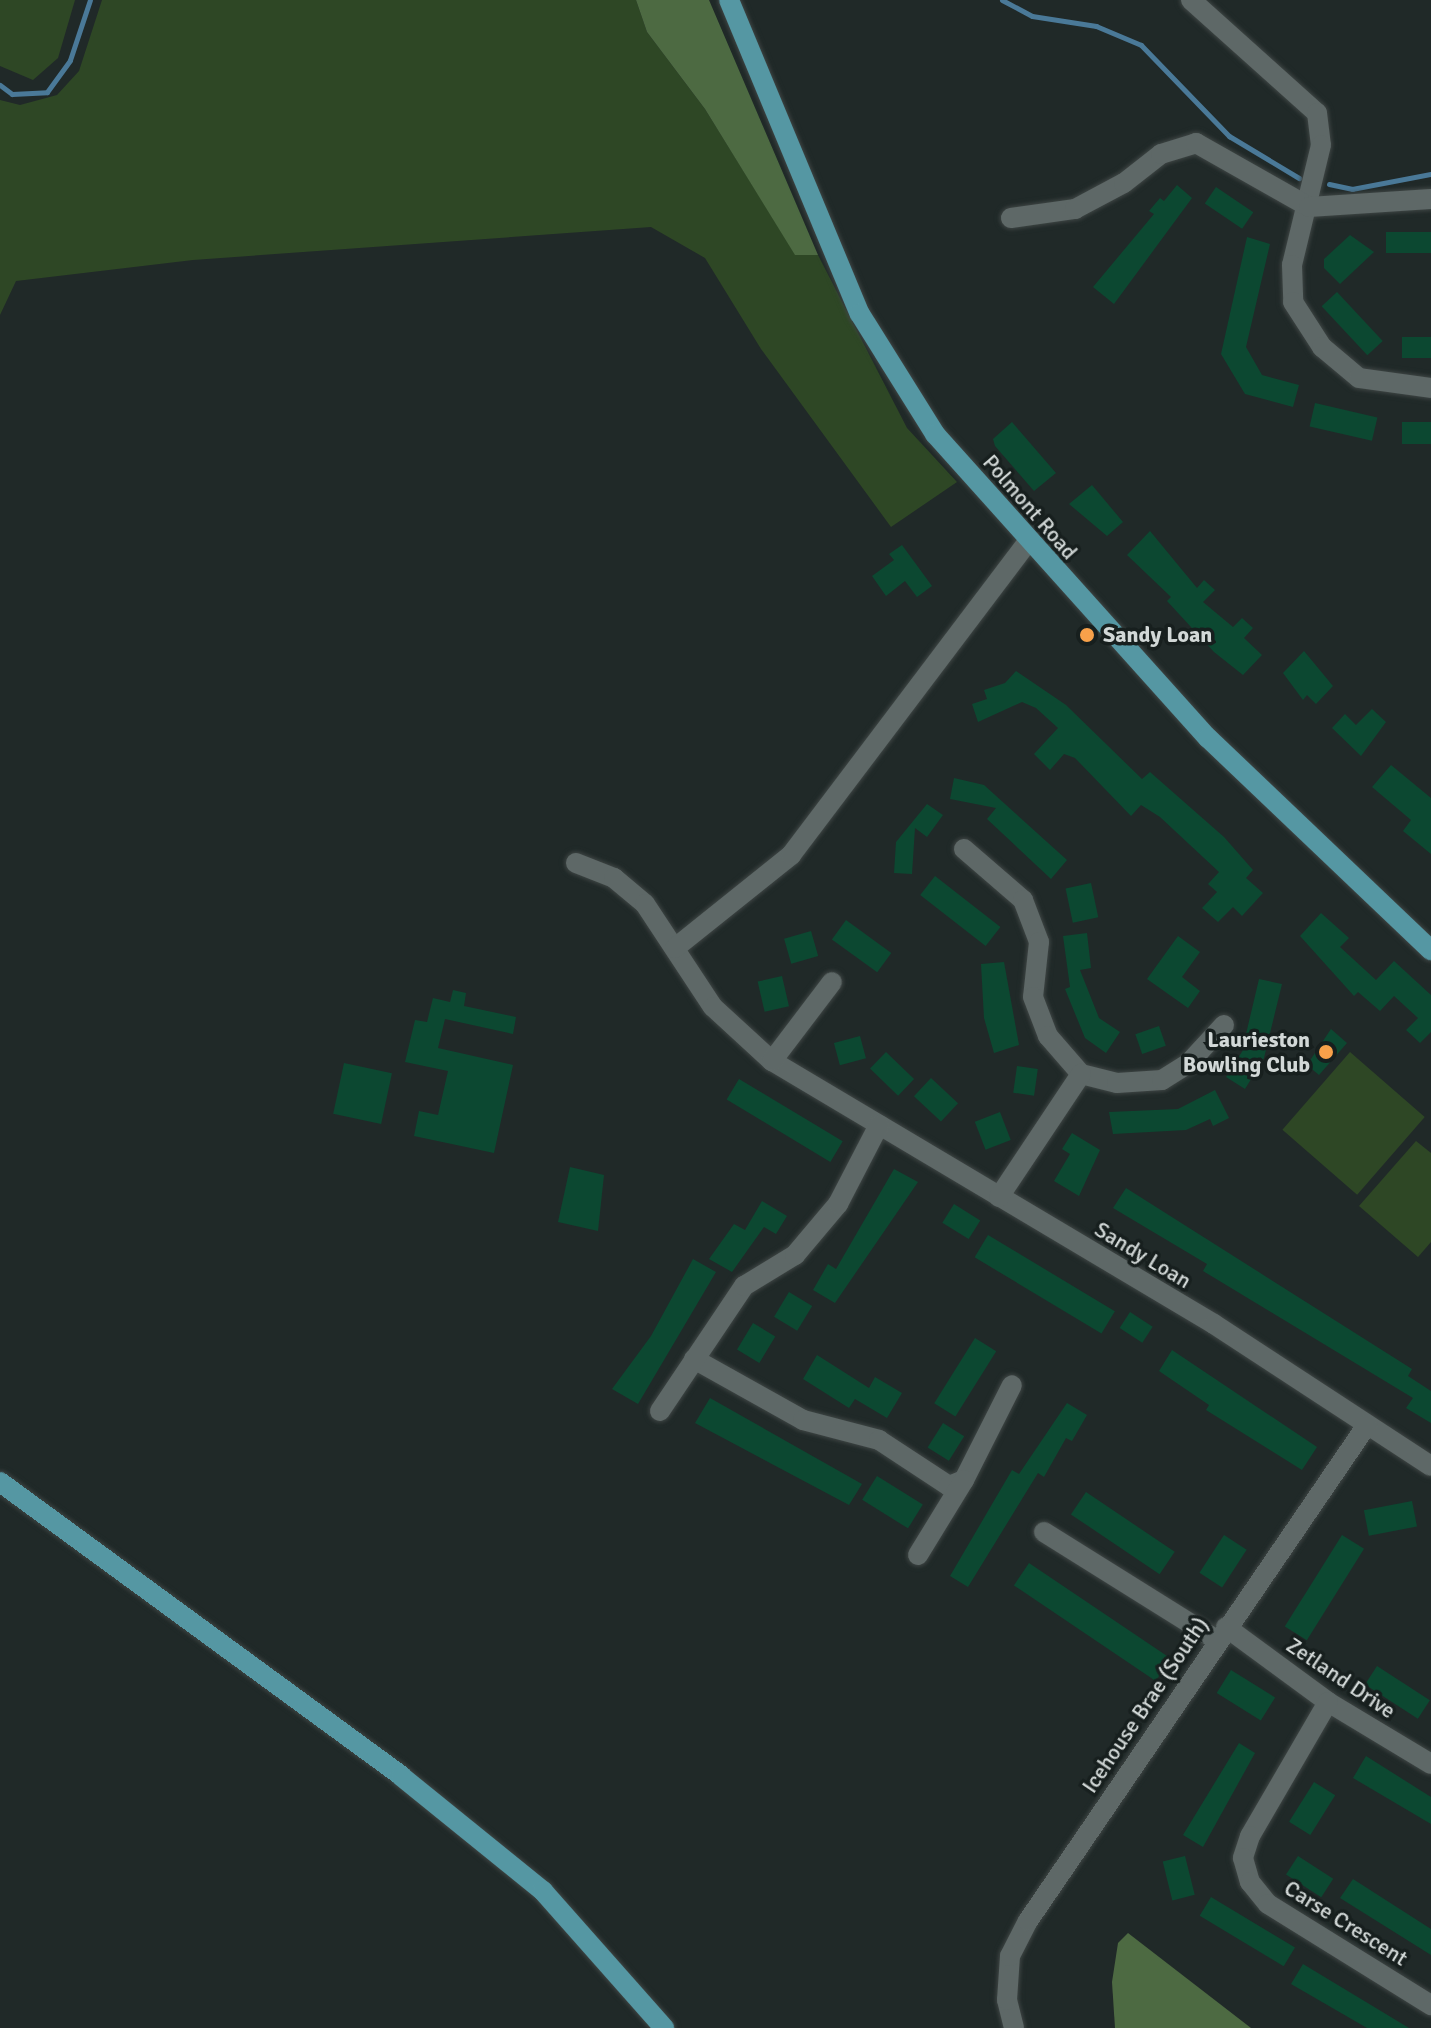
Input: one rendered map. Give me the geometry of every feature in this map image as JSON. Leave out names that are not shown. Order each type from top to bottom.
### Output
[{"type":"main road","name":"Polmont Road","points":[[729,0],[860,314],[935,434],[1028,542],[1208,738],[1431,950]]},
{"type":"main road","points":[[0,1482],[401,1776],[543,1891],[664,2028]]},
{"type":"street","points":[[1191,0],[1317,113],[1321,145],[1309,207],[1292,265],[1293,302],[1322,347],[1359,378],[1431,388]]},
{"type":"street","points":[[1011,218],[1075,209],[1161,154],[1196,143],[1309,207],[1431,199]]},
{"type":"street","points":[[675,948],[791,855],[1028,542]]},
{"type":"street","points":[[964,849],[1023,900],[1039,942],[1033,997],[1048,1036],[1081,1074],[1117,1083],[1162,1080],[1188,1064],[1224,1025]]},
{"type":"street","name":"Sandy Loan","points":[[576,863],[614,878],[645,904],[713,1007],[772,1061],[999,1197],[1431,1466]]},
{"type":"street","points":[[772,1061],[832,982]]},
{"type":"street","points":[[999,1197],[1081,1074]]},
{"type":"street","points":[[660,1411],[744,1286],[795,1255],[838,1204],[879,1125]]},
{"type":"street","points":[[694,1359],[803,1420],[879,1440],[949,1486],[964,1480]]},
{"type":"street","points":[[918,1555],[964,1480],[1012,1385]]},
{"type":"street","name":"Icehouse Brae (South)","points":[[1014,2028],[1007,2000],[1010,1956],[1028,1921],[1221,1634],[1367,1425]]},
{"type":"street","name":"Zetland Drive","points":[[1044,1532],[1221,1634],[1431,1764]]},
{"type":"street","name":"Carse Crescent","points":[[1328,1702],[1250,1836],[1243,1858],[1250,1882],[1268,1904],[1431,2005]]},
{"type":"green space","points":[[0,0],[75,0],[58,58],[33,80],[0,66]]},
{"type":"green space","points":[[102,0],[636,0],[647,32],[705,109],[795,254],[818,255],[907,428],[957,482],[891,527],[761,349],[705,258],[651,227],[193,260],[16,281],[0,315],[0,100],[20,105],[57,95],[79,71]]},
{"type":"green space","points":[[636,0],[709,0],[818,255],[795,255],[705,109],[647,32]]},
{"type":"green space","points":[[1350,1052],[1425,1117],[1357,1195],[1282,1130]]},
{"type":"green space","points":[[1416,1141],[1431,1153],[1431,1242],[1418,1257],[1359,1206]]},
{"type":"green space","points":[[1128,1933],[1251,2028],[1115,2028],[1112,1982],[1118,1943]]},
{"type":"building","points":[[1177,185],[1192,198],[1114,304],[1093,287],[1154,214],[1149,211],[1160,198],[1164,201]]},
{"type":"building","points":[[1216,187],[1253,212],[1242,229],[1205,204]]},
{"type":"building","points":[[1386,232],[1431,232],[1431,253],[1386,253]]},
{"type":"building","points":[[1350,235],[1374,252],[1340,284],[1324,268],[1324,259]]},
{"type":"building","points":[[1247,237],[1270,244],[1246,347],[1262,375],[1299,385],[1293,407],[1245,394],[1221,354]]},
{"type":"building","points":[[1337,292],[1383,341],[1367,355],[1322,306]]},
{"type":"building","points":[[1402,337],[1431,337],[1431,358],[1402,358]]},
{"type":"building","points":[[1315,403],[1377,417],[1372,441],[1310,426]]},
{"type":"building","points":[[1012,422],[1056,473],[1034,491],[995,446],[993,439]]},
{"type":"building","points":[[1402,422],[1431,422],[1431,444],[1402,444]]},
{"type":"building","points":[[1092,485],[1123,522],[1107,536],[1069,504]]},
{"type":"building","points":[[1150,531],[1197,588],[1204,580],[1215,590],[1203,602],[1233,627],[1242,618],[1253,628],[1244,638],[1262,655],[1243,675],[1214,652],[1167,601],[1171,597],[1127,555]]},
{"type":"building","points":[[902,545],[932,586],[917,597],[905,581],[886,596],[872,576],[894,560],[889,554]]},
{"type":"building","points":[[1304,651],[1333,686],[1316,704],[1307,695],[1303,700],[1283,673]]},
{"type":"building","points":[[1016,671],[1066,705],[1142,779],[1150,772],[1224,837],[1253,870],[1246,878],[1263,893],[1242,916],[1233,907],[1218,922],[1202,908],[1217,892],[1208,884],[1219,872],[1160,817],[1141,805],[1131,816],[1075,758],[1064,754],[1050,770],[1034,754],[1058,728],[1036,708],[1022,702],[978,722],[972,704],[987,699],[984,690],[1005,683]]},
{"type":"building","points":[[1372,709],[1386,722],[1361,756],[1332,728],[1345,714],[1356,725]]},
{"type":"building","points":[[1391,765],[1431,798],[1431,854],[1403,831],[1411,820],[1372,787]]},
{"type":"building","points":[[954,778],[984,785],[1067,860],[1051,879],[987,819],[996,808],[950,799]]},
{"type":"building","points":[[927,804],[943,815],[927,837],[915,828],[912,874],[894,873],[896,842]]},
{"type":"building","points":[[935,876],[1000,927],[986,946],[920,895]]},
{"type":"building","points":[[1091,883],[1098,917],[1073,923],[1066,888]]},
{"type":"building","points":[[1321,913],[1349,938],[1340,947],[1376,980],[1394,961],[1431,995],[1431,1032],[1420,1043],[1406,1030],[1418,1018],[1394,996],[1380,1011],[1358,992],[1354,996],[1300,936]]},
{"type":"building","points":[[846,920],[891,953],[877,972],[832,939]]},
{"type":"building","points":[[811,931],[818,956],[791,964],[784,939]]},
{"type":"building","points":[[1087,933],[1091,968],[1080,970],[1099,1018],[1120,1032],[1106,1053],[1085,1038],[1065,989],[1070,987],[1063,936]]},
{"type":"building","points":[[1178,936],[1200,952],[1182,977],[1200,991],[1188,1008],[1147,979]]},
{"type":"building","points":[[1004,962],[1019,1045],[994,1053],[984,1018],[981,964]]},
{"type":"building","points":[[782,976],[789,1006],[765,1012],[758,982]]},
{"type":"building","points":[[1259,979],[1282,984],[1264,1058],[1245,1089],[1226,1077],[1252,1036],[1246,1034]]},
{"type":"building","points":[[453,990],[466,993],[464,1006],[516,1017],[513,1034],[445,1019],[438,1048],[513,1065],[494,1153],[414,1136],[419,1111],[438,1115],[448,1071],[405,1062],[415,1020],[427,1022],[433,998],[450,1002]]},
{"type":"building","points":[[1159,1026],[1166,1046],[1142,1054],[1135,1034]]},
{"type":"building","name":"Laurieston Bowling Club","points":[[1331,1029],[1347,1043],[1319,1075],[1307,1065]]},
{"type":"building","points":[[860,1036],[866,1058],[840,1065],[834,1043]]},
{"type":"building","points":[[886,1052],[914,1079],[898,1096],[870,1069]]},
{"type":"building","points":[[344,1063],[392,1073],[381,1124],[333,1114]]},
{"type":"building","points":[[1017,1066],[1038,1069],[1034,1096],[1013,1093]]},
{"type":"building","points":[[931,1078],[958,1103],[941,1122],[914,1096]]},
{"type":"building","points":[[739,1079],[843,1141],[830,1162],[727,1100]]},
{"type":"building","points":[[1215,1090],[1229,1118],[1213,1126],[1210,1119],[1186,1130],[1113,1134],[1109,1112],[1178,1109]]},
{"type":"building","points":[[1000,1112],[1011,1140],[986,1150],[975,1122]]},
{"type":"building","points":[[1072,1133],[1100,1150],[1079,1196],[1054,1181],[1070,1154],[1062,1149]]},
{"type":"building","points":[[570,1167],[604,1175],[598,1231],[558,1222]]},
{"type":"building","points":[[894,1169],[918,1182],[835,1303],[813,1290],[828,1264],[836,1269]]},
{"type":"building","points":[[1126,1188],[1412,1369],[1408,1376],[1431,1391],[1431,1423],[1406,1408],[1413,1398],[1203,1271],[1207,1264],[1113,1208]]},
{"type":"building","points":[[762,1201],[787,1216],[776,1234],[764,1227],[732,1272],[709,1259],[734,1224],[745,1230]]},
{"type":"building","points":[[954,1204],[980,1220],[969,1239],[942,1223]]},
{"type":"building","points":[[988,1235],[1115,1311],[1101,1334],[975,1257]]},
{"type":"building","points":[[693,1259],[716,1272],[638,1404],[612,1389],[651,1336]]},
{"type":"building","points":[[789,1292],[812,1306],[797,1331],[774,1317]]},
{"type":"building","points":[[1130,1312],[1153,1327],[1142,1343],[1120,1328]]},
{"type":"building","points":[[753,1323],[775,1336],[759,1363],[737,1350]]},
{"type":"building","points":[[975,1338],[996,1351],[955,1417],[934,1403]]},
{"type":"building","points":[[1172,1350],[1317,1447],[1302,1470],[1206,1410],[1209,1405],[1159,1371]]},
{"type":"building","points":[[817,1355],[869,1388],[875,1377],[902,1393],[887,1418],[855,1399],[849,1408],[803,1379]]},
{"type":"building","points":[[710,1398],[862,1484],[849,1505],[695,1423]]},
{"type":"building","points":[[1067,1403],[1087,1415],[1072,1441],[1066,1438],[1044,1477],[1038,1473],[968,1587],[950,1576],[1012,1470],[1019,1474]]},
{"type":"building","points":[[943,1423],[964,1436],[949,1461],[928,1448]]},
{"type":"building","points":[[877,1476],[923,1505],[908,1528],[862,1500]]},
{"type":"building","points":[[1086,1492],[1175,1552],[1160,1574],[1071,1514]]},
{"type":"building","points":[[1412,1501],[1417,1527],[1369,1536],[1364,1510]]},
{"type":"building","points":[[1224,1535],[1247,1550],[1222,1587],[1199,1573]]},
{"type":"building","points":[[1342,1535],[1364,1549],[1307,1640],[1285,1627]]},
{"type":"building","points":[[1029,1563],[1171,1659],[1156,1681],[1014,1585]]},
{"type":"building","points":[[1377,1666],[1430,1700],[1418,1719],[1365,1684]]},
{"type":"building","points":[[1231,1670],[1275,1698],[1261,1720],[1217,1693]]},
{"type":"building","points":[[1239,1743],[1255,1753],[1203,1847],[1183,1835]]},
{"type":"building","points":[[1366,1756],[1431,1797],[1431,1824],[1353,1778]]},
{"type":"building","points":[[1314,1782],[1335,1795],[1310,1835],[1289,1822]]},
{"type":"building","points":[[1185,1856],[1195,1895],[1172,1900],[1163,1862]]},
{"type":"building","points":[[1298,1856],[1333,1879],[1321,1897],[1286,1874]]},
{"type":"building","points":[[1353,1879],[1431,1929],[1431,1955],[1340,1898]]},
{"type":"building","points":[[1211,1897],[1295,1947],[1284,1966],[1200,1916]]},
{"type":"building","points":[[1303,1964],[1409,2028],[1367,2028],[1291,1984]]},
{"type":"waterway","points":[[0,85],[12,94],[47,92],[70,60],[90,0]]},
{"type":"waterway","points":[[1002,0],[1032,16],[1096,26],[1141,45],[1229,136],[1299,178]]},
{"type":"waterway","points":[[1329,184],[1352,189],[1431,174]]},
{"type":"place","name":"Sandy Loan","points":[[1087,635]]},
{"type":"place","name":"Laurieston Bowling Club","points":[[1326,1052]]}]
